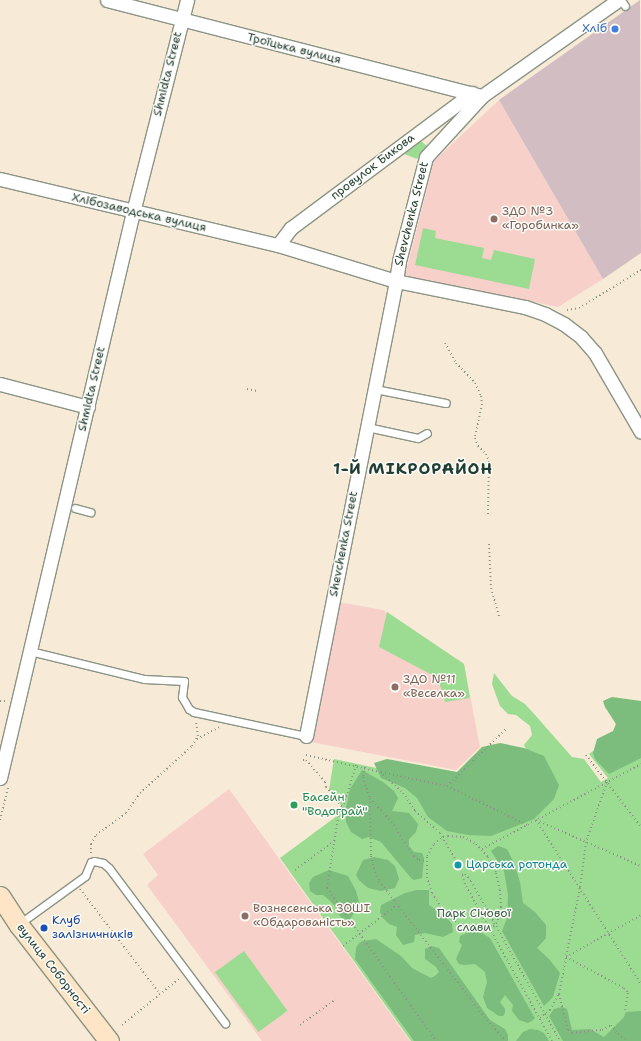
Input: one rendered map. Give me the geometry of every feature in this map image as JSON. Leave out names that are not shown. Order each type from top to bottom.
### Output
[{"type":"main road","name":"вулиця Соборності","points":[[0,896],[19,925],[109,1041]]},
{"type":"street","name":"Троїцька вулиця","points":[[107,0],[477,94]]},
{"type":"street","name":"Shmidta Street","points":[[0,778],[133,212],[187,0]]},
{"type":"street","name":"провулок Бикова","points":[[278,245],[291,228],[477,94],[621,2]]},
{"type":"street","name":"Shevchenka Street","points":[[306,736],[396,281],[426,156],[477,94]]},
{"type":"street","name":"Хлібозаводська вулиця","points":[[0,179],[133,212],[278,245]]},
{"type":"street","name":"Shevchenka Street","points":[[278,245],[396,281],[525,307],[545,314],[564,324],[581,337],[595,353],[641,432]]},
{"type":"street","points":[[0,384],[88,407]]},
{"type":"lane","points":[[375,390],[446,402]]},
{"type":"lane","points":[[367,427],[418,438],[427,433]]},
{"type":"lane","points":[[75,508],[90,512]]},
{"type":"lane","points":[[30,651],[144,679],[184,681],[182,698],[188,709],[194,712],[306,736]]},
{"type":"lane","points":[[19,925],[76,884],[85,876],[91,862],[99,861],[108,868],[225,1023]]},
{"type":"path","points":[[567,310],[579,308],[641,270]]},
{"type":"path","points":[[445,343],[456,363],[475,383],[481,396],[482,404],[475,438],[478,446],[486,454],[489,461],[488,515]]},
{"type":"path","points":[[247,389],[257,391]]},
{"type":"path","points":[[489,544],[491,588],[500,619]]},
{"type":"path","points":[[91,862],[91,844],[96,835],[126,813],[136,797],[192,746],[198,732],[194,712]]},
{"type":"path","points":[[196,739],[220,727]]},
{"type":"path","points":[[447,786],[506,729]]},
{"type":"path","points":[[306,755],[447,786],[527,825]]},
{"type":"path","points":[[586,755],[641,827]]},
{"type":"path","points":[[303,760],[306,760],[325,782],[326,788],[343,808]]},
{"type":"path","points":[[482,849],[641,764]]},
{"type":"path","points":[[356,765],[343,808],[339,812],[328,888],[436,1041]]},
{"type":"path","points":[[365,767],[363,776],[370,798],[370,846],[372,865],[379,881],[487,1020],[506,1041]]},
{"type":"path","points":[[380,772],[403,793],[415,811],[443,837],[455,859]]},
{"type":"path","points":[[540,1018],[550,1010],[559,994],[580,888],[586,842],[607,782]]},
{"type":"path","points":[[370,798],[394,825],[402,840],[414,856],[419,860],[426,861]]},
{"type":"path","points":[[536,820],[641,866]]},
{"type":"path","points":[[536,820],[641,984]]},
{"type":"path","points":[[443,837],[463,837],[482,849],[496,873],[500,890],[501,907],[496,925],[490,928],[474,930],[467,928],[446,914],[436,901],[429,886],[426,861],[434,844],[443,837]]},
{"type":"path","points":[[295,870],[334,841]]},
{"type":"path","points":[[552,1041],[465,884],[462,875],[465,874],[471,881],[560,1041]]},
{"type":"path","points":[[76,884],[160,994]]},
{"type":"path","points":[[343,946],[397,905]]},
{"type":"path","points":[[566,957],[641,915]]},
{"type":"path","points":[[566,957],[624,988],[628,993],[625,1010]]},
{"type":"path","points":[[122,1025],[187,973]]},
{"type":"path","points":[[559,994],[568,1030],[572,1033],[602,1030],[611,1025],[618,1034],[628,1041]]},
{"type":"path","points":[[300,1025],[336,999]]},
{"type":"shaded area","points":[[640,0],[641,253],[603,279],[499,100]]},
{"type":"shaded area","name":"ЗДО №3 «Горобинка»","points":[[499,100],[603,279],[558,307],[405,276],[434,161]]},
{"type":"shaded area","name":"ЗДО №11 «Веселка»","points":[[338,602],[383,610],[464,664],[480,747],[456,770],[311,742]]},
{"type":"shaded area","name":"Вознесенська ЗОШІ «Обдарованість»","points":[[229,789],[410,1041],[262,1041],[147,885],[158,875],[143,854]]},
{"type":"green space","points":[[421,141],[427,146],[417,159],[402,153]]},
{"type":"green space","points":[[423,228],[436,231],[435,238],[484,248],[482,258],[491,260],[494,250],[535,259],[529,289],[415,265]]},
{"type":"green space","points":[[387,612],[464,664],[470,698],[445,702],[438,678],[379,647]]},
{"type":"green space","name":"Парк Січової слави","points":[[494,673],[512,696],[525,704],[572,757],[584,759],[601,782],[608,778],[589,754],[620,731],[615,723],[641,705],[641,1041],[411,1041],[280,858],[345,810],[329,790],[334,759],[447,783],[531,759],[524,745],[532,735],[530,726],[516,715],[508,714],[500,706],[492,684]]},
{"type":"green space","points":[[612,697],[641,701],[641,758],[609,774],[595,759],[593,753],[597,739],[613,731],[616,724],[605,707],[603,701]]},
{"type":"green space","points":[[500,743],[524,748],[544,756],[559,785],[554,799],[534,819],[491,836],[468,835],[447,831],[428,817],[417,798],[405,788],[381,778],[374,763],[387,759],[457,772],[482,747]]},
{"type":"green space","points":[[362,770],[383,782],[394,791],[398,798],[392,811],[409,813],[418,824],[416,832],[409,839],[409,846],[414,852],[422,853],[424,858],[422,878],[414,880],[411,878],[381,842],[369,837],[362,839],[351,832],[346,822],[346,808],[350,789]]},
{"type":"green space","points":[[498,846],[507,849],[514,863],[520,882],[523,903],[535,912],[546,925],[546,938],[537,948],[549,959],[560,973],[553,997],[544,1006],[502,931],[507,918],[508,895],[504,871],[491,851]]},
{"type":"green space","points":[[374,857],[388,860],[395,866],[399,879],[395,888],[381,891],[368,888],[359,880],[356,875],[363,860]]},
{"type":"green space","points":[[329,870],[348,876],[356,891],[360,906],[349,920],[342,918],[337,913],[335,906],[323,895],[316,895],[310,891],[309,883],[313,877]]},
{"type":"green space","points":[[417,890],[429,890],[429,905],[445,916],[452,924],[453,932],[443,937],[425,933],[415,935],[414,942],[403,945],[396,935],[397,927],[389,924],[383,918],[380,912],[381,905],[405,893]]},
{"type":"green space","points":[[469,932],[482,933],[490,938],[535,1018],[532,1021],[528,1023],[519,1020],[512,1011],[513,1005],[505,995],[500,1002],[505,1009],[503,1016],[499,1016],[487,1008],[483,997],[487,982],[485,972],[475,964],[459,964],[456,959],[462,945],[459,942],[460,936]]},
{"type":"green space","points":[[376,939],[401,956],[412,968],[431,978],[439,972],[436,967],[425,959],[425,949],[431,946],[439,948],[490,1020],[505,1029],[508,1035],[508,1041],[414,1041],[355,959],[356,948],[359,943]]},
{"type":"green space","points":[[244,951],[287,1011],[258,1032],[215,972]]},
{"type":"green space","points":[[562,1007],[567,1009],[572,1030],[590,1029],[604,1037],[624,1017],[626,1012],[641,1011],[641,1041],[563,1041],[549,1016],[554,1009]]},
{"type":"green space","points":[[530,1029],[538,1030],[544,1033],[549,1041],[516,1041],[523,1032]]},
{"type":"place","name":"Хліб","points":[[615,29]]},
{"type":"place","name":"ЗДО №3 «Горобинка»","points":[[494,219]]},
{"type":"place","name":"ЗДО №11 «Веселка»","points":[[395,687]]},
{"type":"place","name":"Басейн \"Водограй\"","points":[[294,805]]},
{"type":"place","name":"Царська ротонда","points":[[458,865]]},
{"type":"place","name":"Вознесенська ЗОШІ «Обдарованість»","points":[[245,916]]},
{"type":"place","name":"Клуб залізничників","points":[[44,928]]},
{"type":"district","name":"1-Й МІКРОРАЙОН","points":[[413,469]]}]
